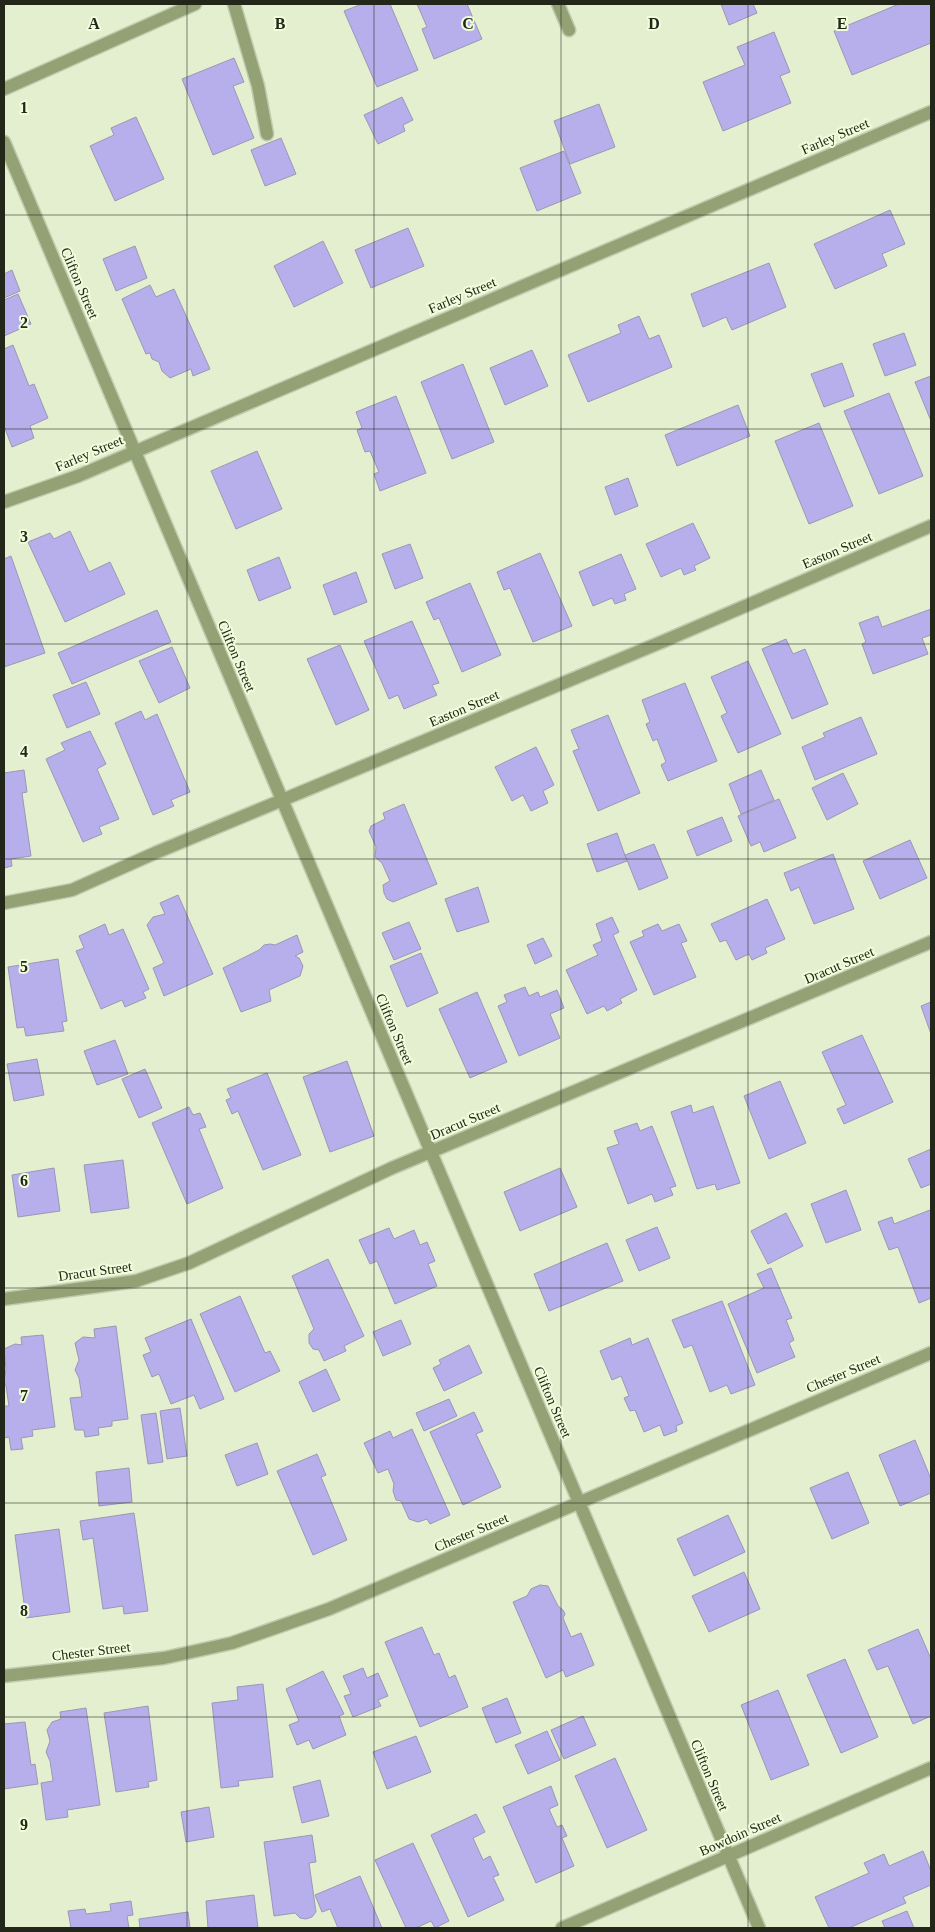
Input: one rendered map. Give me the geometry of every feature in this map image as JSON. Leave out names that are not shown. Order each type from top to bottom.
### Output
[{"type":"street","points":[[4,89],[195,4]]},
{"type":"street","points":[[234,4],[258,86],[267,134]]},
{"type":"street","points":[[558,4],[569,30]]},
{"type":"street","name":"Farley Street","points":[[4,502],[78,476],[134,450],[931,112]]},
{"type":"street","name":"Clifton Street","points":[[4,142],[759,1928]]},
{"type":"street","name":"Easton Street","points":[[4,903],[72,890],[282,800],[655,645],[931,526]]},
{"type":"street","name":"Dracut Street","points":[[4,1299],[136,1281],[189,1264],[392,1168],[931,942]]},
{"type":"street","name":"Chester Street","points":[[4,1676],[164,1658],[232,1643],[329,1609],[931,1353]]},
{"type":"street","name":"Bowdoin Street","points":[[562,1928],[931,1768]]},
{"type":"building","points":[[362,4],[390,4],[418,70],[377,87],[344,11]]},
{"type":"building","points":[[417,4],[467,4],[482,39],[434,59],[422,29],[427,27]]},
{"type":"building","points":[[721,4],[753,4],[757,13],[729,25]]},
{"type":"building","points":[[899,4],[931,4],[931,43],[852,75],[834,31]]},
{"type":"building","points":[[774,32],[790,72],[780,76],[791,103],[723,131],[703,82],[745,65],[737,47]]},
{"type":"building","points":[[234,58],[244,82],[233,86],[254,138],[213,155],[182,79]]},
{"type":"building","points":[[402,97],[413,120],[403,125],[405,131],[378,144],[364,115]]},
{"type":"building","points":[[599,104],[615,147],[570,164],[554,121]]},
{"type":"building","points":[[136,117],[164,179],[115,201],[90,146],[114,135],[111,128]]},
{"type":"building","points":[[281,138],[296,174],[265,186],[251,150]]},
{"type":"building","points":[[564,151],[581,193],[537,211],[520,168]]},
{"type":"building","points":[[890,210],[905,244],[882,254],[887,266],[835,289],[814,244]]},
{"type":"building","points":[[408,228],[424,266],[371,288],[355,250]]},
{"type":"building","points":[[323,241],[343,283],[294,307],[274,266]]},
{"type":"building","points":[[135,246],[147,278],[116,291],[103,259]]},
{"type":"building","points":[[769,263],[786,307],[732,330],[726,317],[703,327],[691,294]]},
{"type":"building","points":[[12,270],[20,291],[4,298],[4,274]]},
{"type":"building","points":[[150,285],[156,297],[174,289],[210,369],[193,376],[191,369],[170,378],[162,371],[159,362],[152,359],[150,353],[146,354],[122,299]]},
{"type":"building","points":[[18,294],[31,324],[4,336],[4,300]]},
{"type":"building","points":[[639,316],[649,339],[659,335],[672,367],[588,402],[568,355],[621,333],[618,325]]},
{"type":"building","points":[[904,333],[916,365],[885,376],[873,344]]},
{"type":"building","points":[[13,345],[29,386],[34,384],[48,418],[30,426],[34,438],[12,447],[4,426],[4,349]]},
{"type":"building","points":[[532,350],[548,386],[505,405],[490,368]]},
{"type":"building","points":[[842,363],[854,396],[824,407],[811,374]]},
{"type":"building","points":[[463,364],[494,442],[452,459],[421,382]]},
{"type":"building","points":[[931,376],[931,421],[915,382]]},
{"type":"building","points":[[889,393],[923,476],[879,494],[844,411]]},
{"type":"building","points":[[396,396],[426,473],[380,491],[374,474],[379,472],[370,451],[365,452],[357,430],[362,428],[356,412]]},
{"type":"building","points":[[738,405],[750,436],[677,466],[665,435]]},
{"type":"building","points":[[819,423],[853,506],[809,524],[775,441]]},
{"type":"building","points":[[257,451],[282,509],[236,529],[211,471]]},
{"type":"building","points":[[628,478],[638,506],[615,515],[605,487]]},
{"type":"building","points":[[693,523],[710,558],[694,566],[696,570],[684,575],[681,568],[661,577],[646,544]]},
{"type":"building","points":[[70,531],[89,572],[110,562],[125,594],[65,622],[28,542],[50,533],[54,539]]},
{"type":"building","points":[[410,544],[423,578],[395,589],[382,554]]},
{"type":"building","points":[[540,553],[572,626],[533,642],[510,588],[504,590],[497,572]]},
{"type":"building","points":[[621,554],[636,589],[624,594],[626,600],[615,604],[612,598],[593,606],[579,572]]},
{"type":"building","points":[[11,556],[45,653],[4,667],[4,559]]},
{"type":"building","points":[[279,557],[291,588],[259,601],[247,570]]},
{"type":"building","points":[[356,572],[367,602],[334,615],[323,585]]},
{"type":"building","points":[[470,583],[501,655],[462,672],[439,618],[434,620],[426,602]]},
{"type":"building","points":[[931,609],[931,635],[922,638],[928,654],[873,674],[862,644],[866,642],[859,623],[878,616],[882,627]]},
{"type":"building","points":[[157,610],[171,642],[72,684],[58,653]]},
{"type":"building","points":[[412,621],[439,683],[432,685],[437,695],[404,709],[398,695],[389,699],[364,641]]},
{"type":"building","points":[[786,639],[793,654],[805,649],[828,704],[792,719],[762,649]]},
{"type":"building","points":[[340,645],[369,710],[336,725],[307,659]]},
{"type":"building","points":[[172,647],[190,688],[159,703],[139,661]]},
{"type":"building","points":[[748,661],[781,734],[738,753],[721,716],[727,713],[711,677]]},
{"type":"building","points":[[86,682],[100,714],[67,728],[53,695]]},
{"type":"building","points":[[685,683],[717,761],[668,781],[661,765],[666,762],[657,739],[653,741],[646,724],[650,722],[642,700]]},
{"type":"building","points":[[141,711],[145,720],[157,714],[190,792],[171,800],[174,806],[153,815],[115,723]]},
{"type":"building","points":[[608,715],[640,793],[598,811],[573,751],[579,749],[571,730]]},
{"type":"building","points":[[861,717],[877,754],[815,780],[802,747],[825,737],[823,733]]},
{"type":"building","points":[[90,731],[106,764],[97,769],[119,819],[99,827],[102,834],[83,842],[46,759],[65,750],[61,743]]},
{"type":"building","points":[[536,747],[554,785],[543,791],[548,803],[531,811],[523,795],[512,801],[495,767]]},
{"type":"building","points":[[24,770],[27,792],[22,793],[31,856],[11,859],[12,866],[4,868],[4,773]]},
{"type":"building","points":[[761,770],[774,800],[741,814],[729,784]]},
{"type":"building","points":[[843,773],[858,804],[827,820],[812,788]]},
{"type":"building","points":[[779,799],[796,838],[764,852],[760,842],[751,846],[738,816]]},
{"type":"building","points":[[404,804],[437,884],[393,902],[387,899],[384,893],[383,885],[390,881],[382,863],[375,857],[376,847],[369,831],[371,826],[385,819],[383,813]]},
{"type":"building","points":[[722,817],[732,841],[697,856],[687,831]]},
{"type":"building","points":[[617,833],[627,861],[597,872],[587,844]]},
{"type":"building","points":[[910,840],[927,878],[880,899],[863,861]]},
{"type":"building","points":[[654,844],[668,878],[639,890],[625,855]]},
{"type":"building","points":[[833,854],[854,909],[814,924],[799,887],[791,891],[784,873]]},
{"type":"building","points":[[478,887],[489,922],[457,932],[445,899]]},
{"type":"building","points":[[178,895],[213,974],[164,996],[153,968],[164,963],[147,925],[153,917],[165,914],[160,903]]},
{"type":"building","points":[[767,899],[785,939],[765,948],[767,953],[752,960],[749,954],[736,960],[726,940],[720,942],[711,924]]},
{"type":"building","points":[[612,917],[619,932],[613,935],[637,990],[620,999],[622,1003],[607,1011],[604,1006],[587,1014],[566,970],[598,955],[593,945],[602,941],[596,924]]},
{"type":"building","points":[[409,922],[421,949],[394,960],[382,933]]},
{"type":"building","points":[[105,924],[109,935],[123,929],[149,989],[143,992],[146,998],[125,1007],[122,1000],[101,1009],[76,951],[84,948],[79,936]]},
{"type":"building","points":[[658,924],[662,931],[679,924],[687,941],[681,943],[696,977],[654,995],[630,942],[644,936],[642,931]]},
{"type":"building","points":[[297,935],[303,952],[295,956],[299,958],[303,966],[300,976],[269,990],[271,1001],[241,1012],[223,968],[259,950],[264,945],[275,945]]},
{"type":"building","points":[[543,938],[552,956],[535,964],[527,945]]},
{"type":"building","points":[[421,953],[438,993],[407,1007],[390,966]]},
{"type":"building","points":[[58,959],[67,1021],[62,1022],[64,1031],[26,1036],[24,1027],[17,1028],[8,967]]},
{"type":"building","points":[[525,987],[529,996],[538,992],[540,997],[557,990],[564,1008],[550,1014],[560,1038],[519,1056],[498,1006],[507,1002],[504,995]]},
{"type":"building","points":[[477,992],[507,1062],[470,1078],[439,1009]]},
{"type":"building","points":[[931,1002],[931,1034],[921,1006]]},
{"type":"building","points":[[862,1035],[893,1102],[844,1124],[837,1109],[846,1105],[822,1052]]},
{"type":"building","points":[[115,1040],[128,1074],[97,1085],[84,1051]]},
{"type":"building","points":[[37,1059],[44,1095],[14,1101],[7,1064]]},
{"type":"building","points":[[347,1061],[374,1136],[330,1152],[303,1077]]},
{"type":"building","points":[[145,1069],[162,1108],[139,1118],[122,1079]]},
{"type":"building","points":[[267,1073],[301,1155],[263,1170],[238,1111],[232,1114],[226,1100],[231,1098],[227,1089]]},
{"type":"building","points":[[780,1081],[806,1143],[769,1159],[744,1096]]},
{"type":"building","points":[[691,1105],[693,1113],[713,1106],[740,1183],[717,1190],[715,1184],[697,1189],[671,1112]]},
{"type":"building","points":[[189,1107],[193,1115],[200,1113],[206,1127],[199,1129],[223,1188],[187,1204],[152,1123]]},
{"type":"building","points":[[637,1123],[640,1131],[652,1126],[676,1186],[670,1188],[673,1195],[655,1202],[652,1194],[628,1204],[607,1148],[619,1144],[614,1131]]},
{"type":"building","points":[[931,1149],[931,1184],[921,1188],[908,1159]]},
{"type":"building","points":[[123,1160],[129,1208],[91,1213],[84,1165]]},
{"type":"building","points":[[54,1168],[60,1211],[18,1217],[12,1175]]},
{"type":"building","points":[[560,1168],[577,1207],[520,1231],[504,1192]]},
{"type":"building","points":[[846,1190],[861,1230],[826,1243],[811,1204]]},
{"type":"building","points":[[930,1210],[931,1298],[919,1303],[898,1247],[889,1250],[878,1222],[892,1217],[894,1224]]},
{"type":"building","points":[[786,1213],[803,1246],[768,1264],[751,1231]]},
{"type":"building","points":[[657,1227],[670,1258],[639,1271],[626,1240]]},
{"type":"building","points":[[389,1228],[394,1239],[414,1230],[420,1245],[427,1242],[435,1261],[428,1264],[437,1286],[395,1304],[377,1261],[370,1264],[359,1240]]},
{"type":"building","points":[[607,1243],[623,1281],[549,1311],[534,1274]]},
{"type":"building","points":[[328,1259],[364,1336],[344,1346],[346,1351],[324,1361],[319,1350],[313,1349],[309,1343],[309,1334],[314,1329],[292,1276]]},
{"type":"building","points":[[771,1268],[792,1318],[786,1320],[794,1340],[789,1343],[795,1357],[757,1373],[728,1304],[764,1288],[757,1274]]},
{"type":"building","points":[[240,1296],[265,1353],[270,1351],[280,1371],[235,1392],[200,1314]]},
{"type":"building","points":[[722,1301],[755,1385],[731,1394],[727,1385],[710,1392],[692,1345],[684,1348],[672,1320]]},
{"type":"building","points":[[191,1319],[224,1399],[200,1409],[194,1395],[171,1404],[159,1374],[152,1377],[143,1355],[151,1352],[145,1338]]},
{"type":"building","points":[[401,1320],[411,1344],[383,1356],[373,1332]]},
{"type":"building","points":[[116,1326],[128,1419],[112,1421],[112,1426],[98,1428],[99,1435],[85,1437],[84,1430],[75,1430],[70,1398],[82,1397],[79,1378],[75,1370],[79,1360],[75,1343],[83,1337],[95,1338],[94,1329]]},
{"type":"building","points":[[43,1335],[55,1427],[32,1430],[33,1436],[21,1438],[23,1449],[11,1450],[9,1437],[4,1438],[4,1406],[9,1406],[4,1382],[6,1369],[4,1349],[15,1344],[22,1345],[21,1337]]},
{"type":"building","points":[[630,1338],[632,1345],[648,1338],[683,1423],[676,1426],[677,1431],[664,1436],[660,1425],[644,1432],[635,1410],[630,1411],[624,1398],[629,1396],[621,1376],[612,1380],[600,1351]]},
{"type":"building","points":[[469,1345],[482,1373],[444,1391],[433,1368],[441,1364],[439,1360]]},
{"type":"building","points":[[326,1369],[340,1400],[313,1412],[299,1382]]},
{"type":"building","points":[[449,1399],[457,1416],[424,1431],[416,1413]]},
{"type":"building","points":[[180,1408],[187,1456],[167,1459],[160,1411]]},
{"type":"building","points":[[474,1412],[483,1431],[476,1434],[501,1487],[463,1505],[430,1432]]},
{"type":"building","points":[[156,1413],[163,1462],[148,1464],[141,1415]]},
{"type":"building","points":[[412,1429],[450,1515],[430,1524],[427,1519],[418,1522],[409,1519],[401,1501],[396,1500],[393,1491],[394,1484],[388,1469],[378,1473],[364,1443],[390,1431],[393,1438]]},
{"type":"building","points":[[915,1440],[931,1479],[931,1493],[900,1506],[879,1455]]},
{"type":"building","points":[[257,1443],[268,1474],[237,1486],[225,1455]]},
{"type":"building","points":[[317,1454],[326,1475],[321,1477],[347,1540],[313,1555],[277,1471]]},
{"type":"building","points":[[129,1468],[132,1502],[99,1506],[96,1472]]},
{"type":"building","points":[[848,1472],[869,1523],[832,1539],[810,1488]]},
{"type":"building","points":[[134,1513],[148,1611],[124,1614],[123,1606],[103,1609],[93,1538],[83,1540],[80,1521]]},
{"type":"building","points":[[728,1515],[745,1552],[694,1576],[677,1539]]},
{"type":"building","points":[[59,1529],[70,1612],[26,1618],[15,1535]]},
{"type":"building","points":[[744,1572],[760,1609],[709,1632],[692,1596]]},
{"type":"building","points":[[540,1585],[548,1586],[558,1606],[563,1610],[565,1614],[563,1618],[571,1637],[581,1633],[594,1665],[566,1677],[563,1670],[546,1678],[513,1602],[527,1596],[531,1589]]},
{"type":"building","points":[[422,1627],[434,1655],[439,1653],[449,1678],[455,1675],[468,1707],[420,1727],[385,1642]]},
{"type":"building","points":[[918,1629],[931,1659],[931,1716],[913,1724],[888,1666],[877,1670],[868,1650]]},
{"type":"building","points":[[845,1659],[878,1737],[841,1753],[807,1675]]},
{"type":"building","points":[[363,1668],[367,1678],[378,1673],[388,1696],[378,1700],[381,1706],[353,1717],[344,1696],[351,1694],[343,1676]]},
{"type":"building","points":[[323,1671],[344,1714],[339,1716],[346,1735],[313,1749],[309,1740],[297,1745],[289,1725],[299,1721],[286,1689]]},
{"type":"building","points":[[263,1684],[273,1777],[238,1781],[239,1786],[221,1788],[212,1703],[238,1700],[237,1687]]},
{"type":"building","points":[[778,1690],[809,1765],[771,1780],[741,1705]]},
{"type":"building","points":[[507,1698],[521,1733],[496,1743],[482,1708]]},
{"type":"building","points":[[148,1706],[157,1780],[148,1782],[149,1787],[116,1792],[104,1713]]},
{"type":"building","points":[[86,1708],[100,1805],[67,1810],[68,1817],[46,1820],[41,1783],[53,1781],[50,1761],[46,1752],[50,1741],[47,1730],[52,1722],[61,1719],[60,1712]]},
{"type":"building","points":[[583,1716],[596,1745],[564,1759],[551,1730]]},
{"type":"building","points":[[25,1722],[31,1765],[35,1764],[38,1784],[4,1789],[4,1724]]},
{"type":"building","points":[[547,1731],[560,1760],[528,1774],[515,1745]]},
{"type":"building","points":[[416,1736],[431,1772],[387,1789],[373,1752]]},
{"type":"building","points":[[615,1758],[647,1830],[607,1848],[575,1776]]},
{"type":"building","points":[[320,1780],[329,1816],[302,1823],[293,1787]]},
{"type":"building","points":[[551,1786],[558,1805],[549,1809],[557,1827],[562,1825],[567,1836],[562,1838],[574,1866],[536,1883],[503,1807]]},
{"type":"building","points":[[209,1807],[214,1837],[186,1842],[181,1812]]},
{"type":"building","points":[[476,1814],[485,1832],[473,1838],[483,1860],[490,1856],[499,1875],[493,1877],[504,1900],[468,1917],[431,1835]]},
{"type":"building","points":[[312,1835],[316,1862],[309,1863],[316,1912],[312,1917],[306,1919],[300,1918],[295,1913],[274,1916],[264,1842]]},
{"type":"building","points":[[413,1843],[449,1921],[435,1928],[431,1921],[416,1928],[406,1928],[375,1860]]},
{"type":"building","points":[[923,1851],[931,1871],[931,1885],[903,1897],[906,1903],[849,1928],[829,1928],[815,1897],[869,1873],[864,1863],[884,1854],[889,1866]]},
{"type":"building","points":[[360,1876],[382,1928],[338,1928],[330,1909],[322,1912],[315,1895]]},
{"type":"building","points":[[254,1895],[258,1928],[208,1928],[206,1901]]},
{"type":"building","points":[[131,1901],[133,1915],[127,1916],[129,1928],[71,1928],[68,1911],[85,1909],[86,1914],[111,1911],[110,1904]]},
{"type":"building","points":[[907,1911],[914,1928],[885,1928],[882,1921]]},
{"type":"building","points":[[188,1912],[190,1928],[140,1928],[139,1919]]}]
